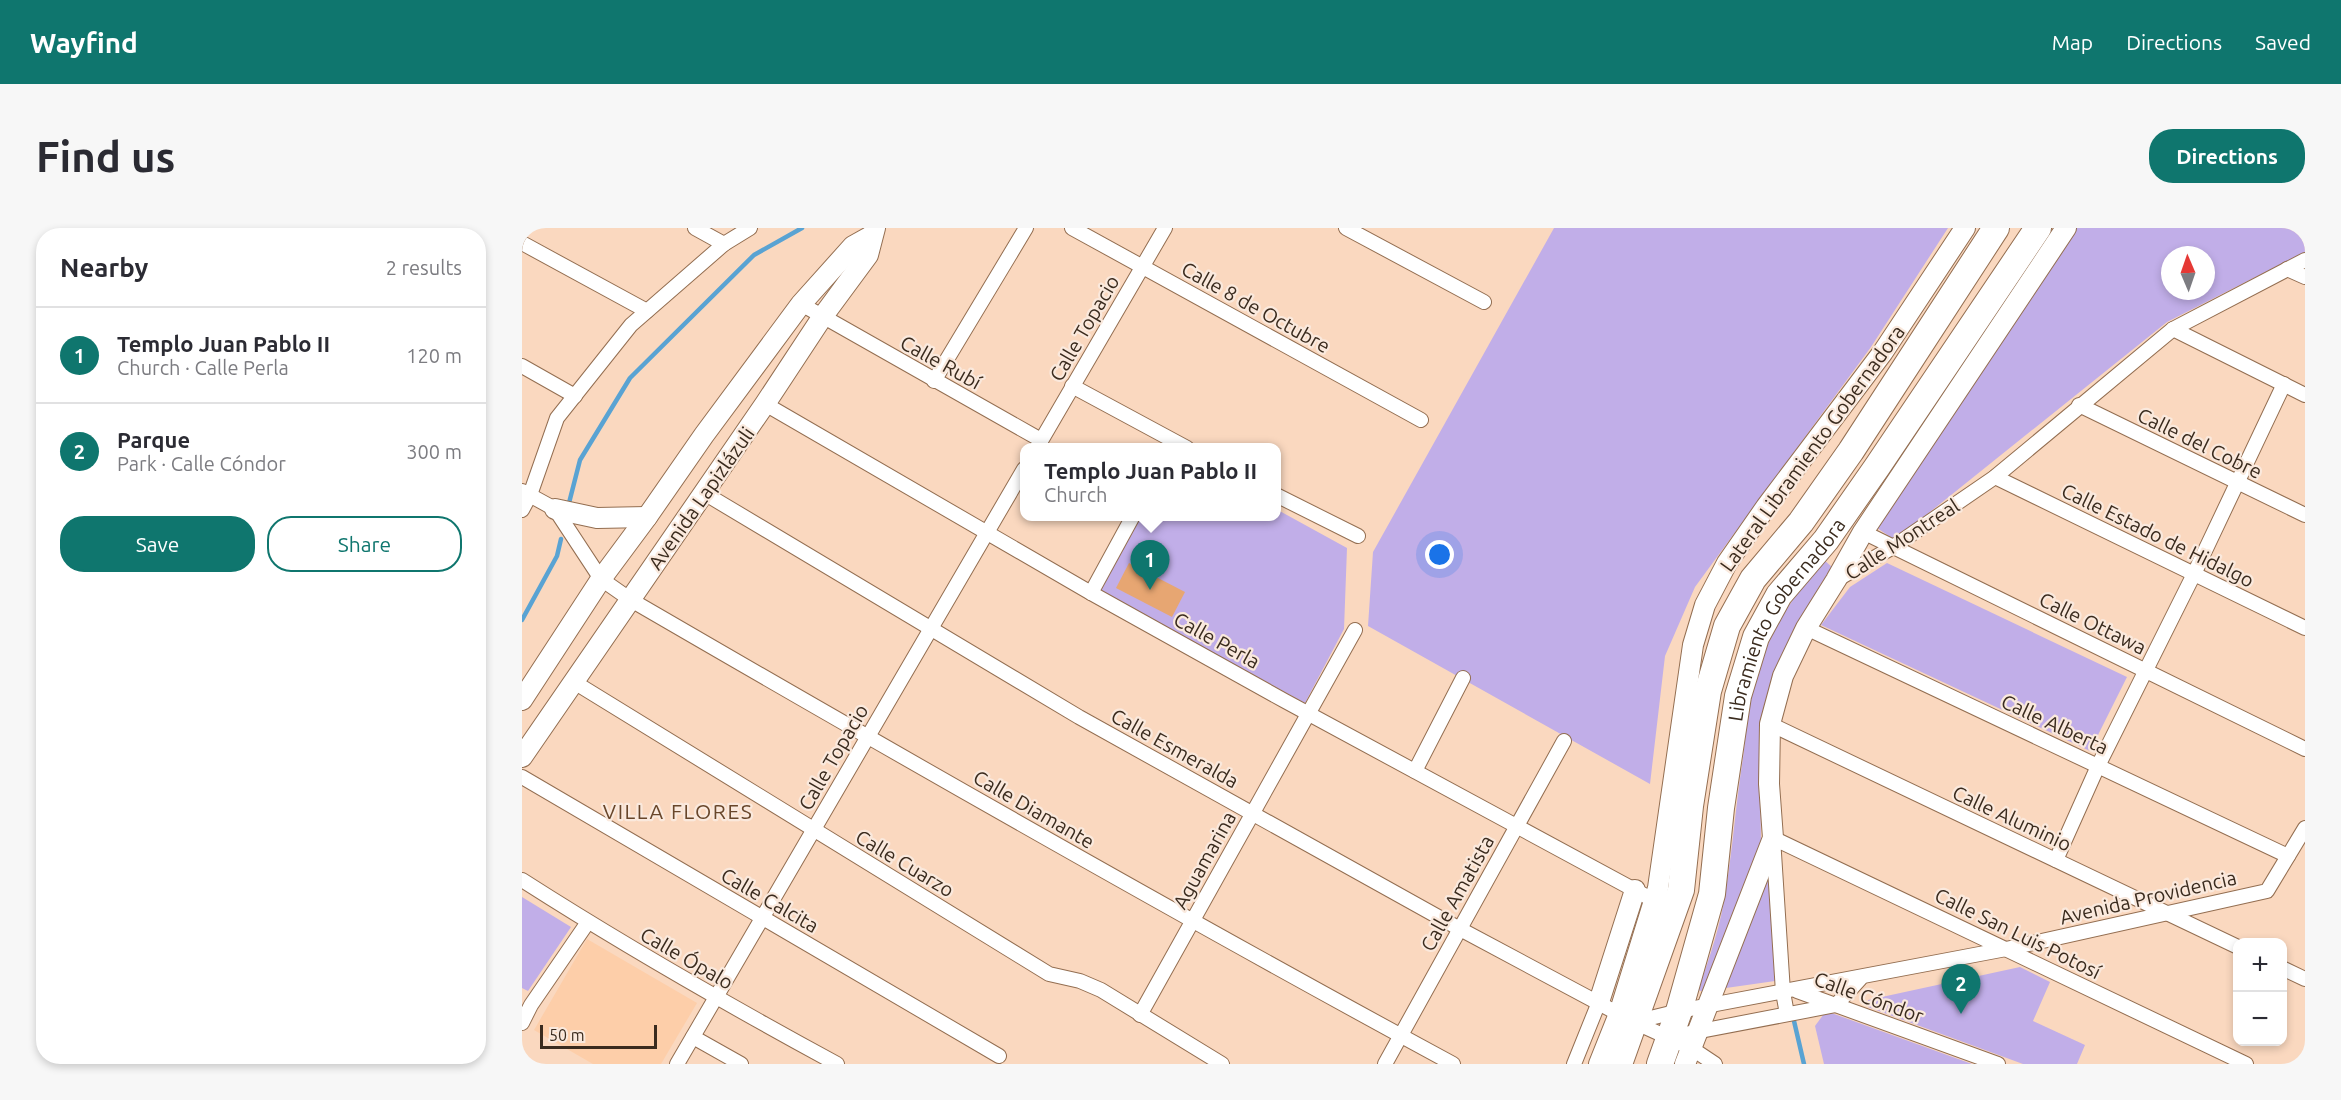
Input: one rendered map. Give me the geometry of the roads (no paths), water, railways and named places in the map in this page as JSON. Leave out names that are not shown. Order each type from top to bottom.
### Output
[{"type":"highway","name":"Libramiento Gobernadora","points":[[1619,1064],[1627,1018],[1681,890],[1690,806],[1708,691],[1727,626],[1753,579],[1801,522],[1839,469],[1996,228]]},
{"type":"highway","name":"Libramiento Gobernadora","points":[[1660,1064],[1686,1045],[1679,1011],[1712,894],[1721,808],[1738,696],[1756,637],[1779,595],[1826,540],[2038,228]]},
{"type":"street","points":[[695,228],[724,244]]},
{"type":"street","points":[[522,510],[526,493],[557,418],[632,325],[724,244],[750,228]]},
{"type":"street","points":[[934,381],[1026,228]]},
{"type":"street","name":"Calle 8 de Octubre","points":[[1072,228],[1421,420]]},
{"type":"street","name":"Calle Topacio","points":[[1040,443],[1165,228]]},
{"type":"street","points":[[1346,228],[1484,302]]},
{"type":"street","name":"Lateral Libramiento Gobernadora","points":[[1599,1064],[1627,1018],[1654,901],[1679,752],[1693,645],[1705,604],[1727,563],[1766,507],[1883,352],[1965,228]]},
{"type":"street","points":[[1836,580],[1863,532],[2066,228]]},
{"type":"street","name":"Avenida Lapizlázuli","points":[[522,700],[602,579],[801,304],[853,246],[873,232]]},
{"type":"street","name":"Avenida Lapizlázuli","points":[[522,757],[823,316],[868,255],[873,232]]},
{"type":"street","points":[[522,243],[648,311]]},
{"type":"street","name":"Calle Montreal","points":[[1787,1014],[1789,991],[1769,784],[1770,724],[1783,676],[1806,628],[1836,580],[1893,547],[1995,477],[2173,329],[2305,260]]},
{"type":"street","points":[[2287,269],[2305,277]]},
{"type":"street","name":"Calle Rubí","points":[[801,304],[1037,443]]},
{"type":"street","points":[[2173,329],[2305,395]]},
{"type":"street","points":[[522,366],[575,396]]},
{"type":"street","points":[[2056,860],[2098,766],[2194,574],[2284,384]]},
{"type":"street","points":[[1072,386],[1170,443]]},
{"type":"street","name":"Calle Perla","points":[[765,404],[1091,593],[1654,901]]},
{"type":"street","name":"Calle del Cobre","points":[[2079,405],[2305,515]]},
{"type":"street","name":"Calle Topacio","points":[[677,1064],[1020,476]]},
{"type":"street","name":"Calle Estado de Hidalgo","points":[[1995,477],[2305,628]]},
{"type":"street","points":[[526,493],[555,509],[597,518],[647,517]]},
{"type":"street","name":"Calle Esmeralda","points":[[704,493],[1079,717],[1460,929],[1627,1018]]},
{"type":"street","points":[[1281,498],[1358,536]]},
{"type":"street","points":[[555,509],[602,579]]},
{"type":"street","points":[[1091,593],[1130,521]]},
{"type":"street","name":"Calle Ottawa","points":[[1863,532],[2305,749]]},
{"type":"street","name":"Calle Diamante","points":[[602,579],[631,600],[867,738],[1192,921],[1453,1064]]},
{"type":"street","name":"Calle Alberta","points":[[1806,628],[2288,856]]},
{"type":"street","name":"Aguamarina","points":[[1140,1015],[1355,630]]},
{"type":"street","points":[[1415,771],[1463,678]]},
{"type":"street","name":"Calle Cuarzo","points":[[574,682],[1049,974],[1080,981],[1101,990],[1222,1064]]},
{"type":"street","name":"Calle Aluminio","points":[[1770,724],[2233,945]]},
{"type":"street","name":"Calle Amatista","points":[[1385,1064],[1564,741]]},
{"type":"street","name":"Calle Calcita","points":[[522,777],[999,1056]]},
{"type":"street","name":"Avenida Providencia","points":[[1627,1018],[1860,979],[2266,891],[2305,828]]},
{"type":"street","points":[[1686,1045],[1707,1006],[1773,838]]},
{"type":"street","name":"Calle San Luis Potosí","points":[[1773,838],[2246,1064]]},
{"type":"street","name":"Calle Ópalo","points":[[522,880],[715,998],[837,1064]]},
{"type":"street","points":[[1574,1064],[1599,1002],[1635,890]]},
{"type":"street","points":[[522,1023],[526,1003],[588,922]]},
{"type":"street","points":[[2287,970],[2305,979]]},
{"type":"street","points":[[1686,1045],[1787,1014],[1836,1005],[1860,979]]},
{"type":"street","name":"Calle Cóndor","points":[[1789,991],[1836,1005],[1998,1064]]},
{"type":"street","points":[[1627,1018],[1686,1045],[1715,1064]]},
{"type":"street","points":[[693,1037],[741,1064]]},
{"type":"waterway","points":[[569,503],[580,460],[630,378],[754,255],[802,228]]},
{"type":"waterway","points":[[522,620],[557,556],[561,539]]},
{"type":"waterway","points":[[1794,1021],[1804,1064]]},
{"type":"place","name":"Templo Juan Pablo II","points":[[1150,590]]},
{"type":"place","name":"Parque","points":[[1961,1014]]},
{"type":"district","name":"VILLA FLORES","points":[[678,811]]}]
